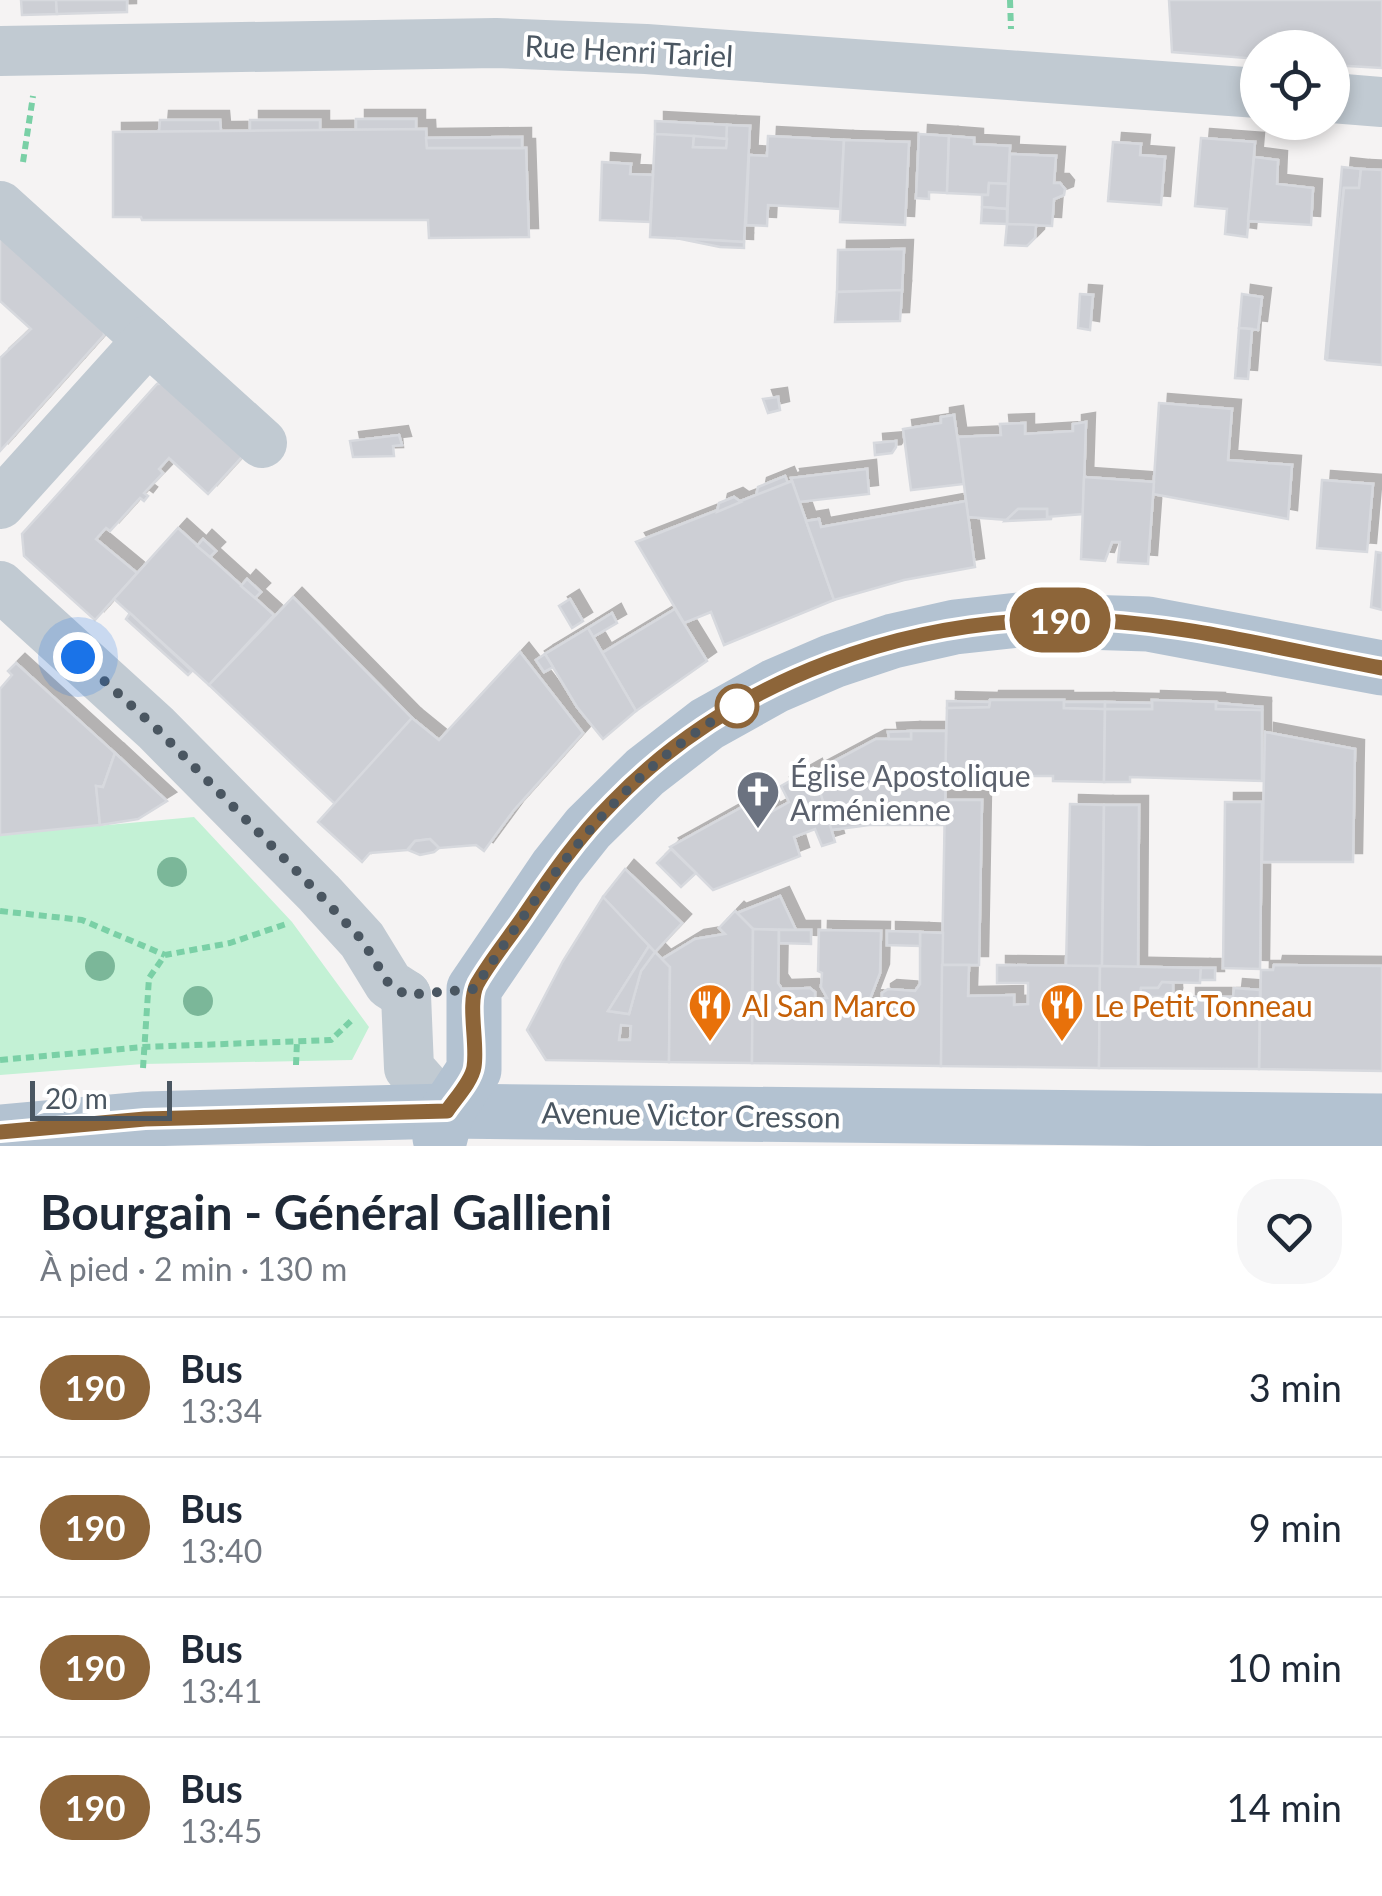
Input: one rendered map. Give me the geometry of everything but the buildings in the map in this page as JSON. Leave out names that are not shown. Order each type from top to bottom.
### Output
[{"type":"main road","points":[[442,1129],[474,1070],[474,989],[557,867],[588,828],[646,772],[707,724],[775,686],[893,641],[955,627],[1018,620],[1148,624],[1382,668]]},
{"type":"main road","name":"Avenue Victor Cresson","points":[[0,1132],[145,1119],[442,1129],[1382,1121]]},
{"type":"street","name":"Rue Henri Tariel","points":[[17,50],[496,43],[665,51],[1240,92]]},
{"type":"street","points":[[1350,99],[1382,102]]},
{"type":"street","points":[[13,190],[148,340],[262,443]]},
{"type":"street","points":[[0,504],[148,340]]},
{"type":"street","points":[[0,586],[156,728],[362,940],[398,989],[409,1068],[442,1129]]},
{"type":"street","points":[[398,989],[474,989]]},
{"type":"path","points":[[13,190],[33,101],[17,50]]},
{"type":"path","points":[[0,911],[82,920],[165,955],[230,943],[292,922],[318,893]]},
{"type":"path","points":[[145,1119],[144,1046],[150,978],[165,955]]},
{"type":"path","points":[[0,1060],[144,1046],[331,1040],[398,989]]},
{"type":"green space","points":[[194,817],[292,922],[369,1027],[352,1060],[143,1064],[0,1075],[0,835]]},
{"type":"bus line","name":"190","points":[[0,1132],[145,1119],[447,1111],[474,1070],[474,989],[588,828],[646,772],[707,724],[775,686],[833,661],[893,641],[955,627],[1018,620],[1086,620],[1148,624],[1382,668]]},
{"type":"place","name":"Église Apostolique Arménienne","points":[[758,830]]},
{"type":"place","name":"Al San Marco","points":[[710,1043]]},
{"type":"place","name":"Le Petit Tonneau","points":[[1062,1043]]},
{"type":"route","points":[[78,657],[156,728],[318,893],[362,940],[389,984],[406,995],[474,989],[557,867],[614,800],[707,724],[740,704],[737,706]]}]
